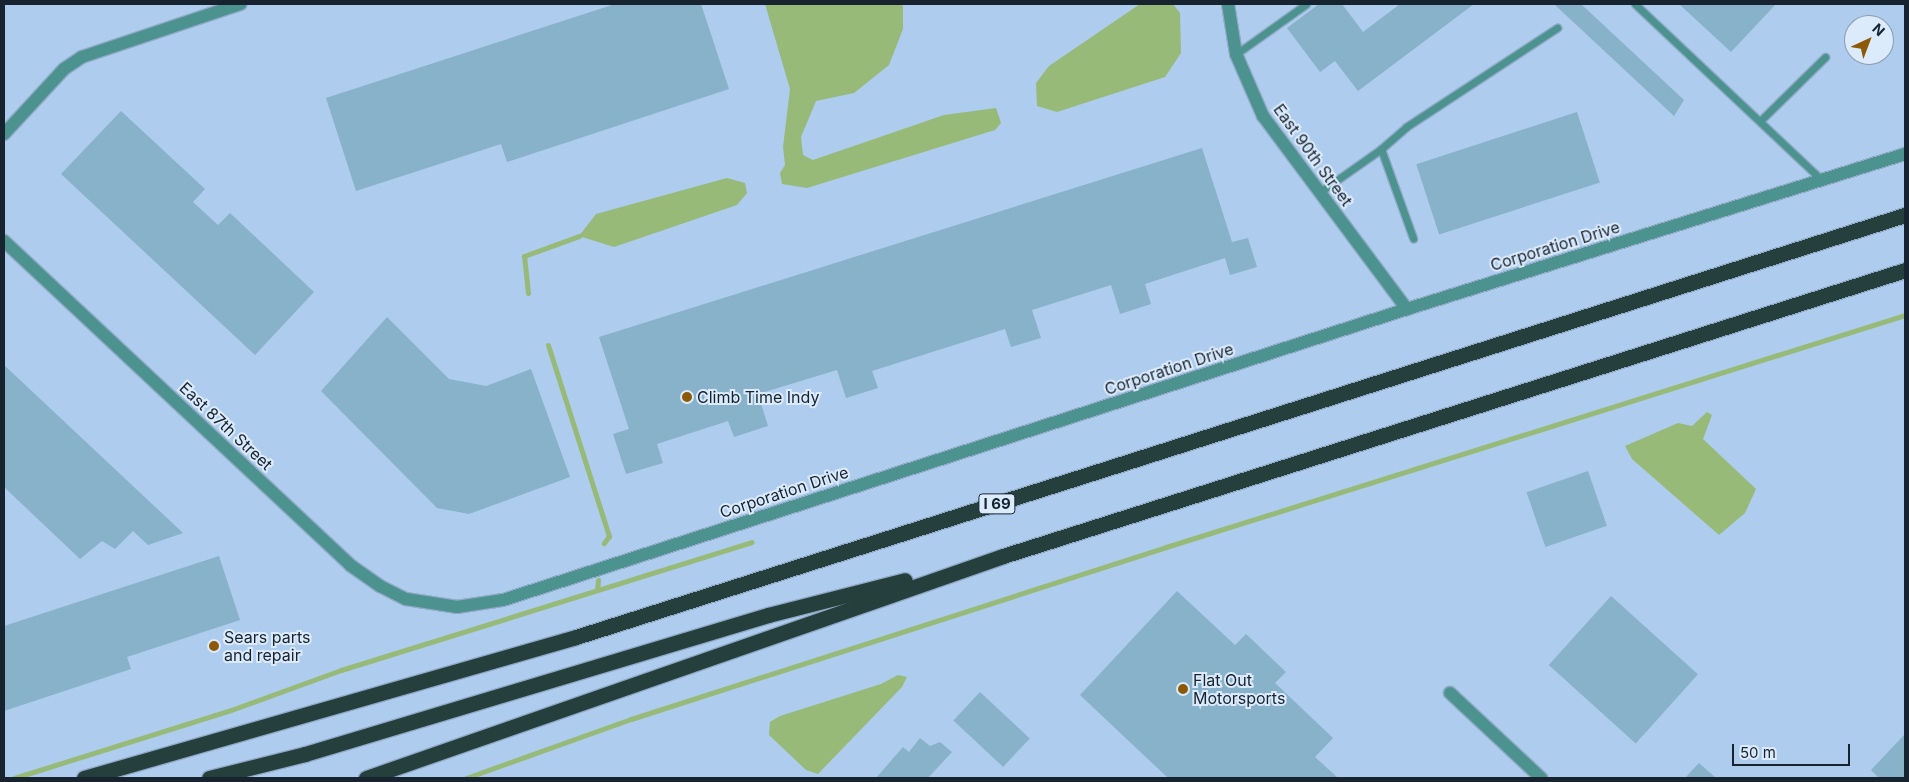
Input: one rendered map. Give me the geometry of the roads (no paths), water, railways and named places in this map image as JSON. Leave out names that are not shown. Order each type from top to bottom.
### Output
[{"type":"highway","name":"I 69","points":[[84,778],[576,637],[1905,215]]},
{"type":"highway","points":[[366,778],[1003,556],[1905,270]]},
{"type":"highway","points":[[209,778],[305,754],[768,614],[1003,556]]},
{"type":"street","points":[[4,134],[64,69],[82,57],[240,4]]},
{"type":"street","name":"East 90th Street","points":[[1228,4],[1236,54],[1263,116],[1407,309]]},
{"type":"street","name":"Corporation Drive","points":[[442,606],[473,606],[503,600],[1407,309],[1905,154]]},
{"type":"street","name":"East 87th Street","points":[[4,241],[350,565],[380,586],[406,599],[442,606]]},
{"type":"street","points":[[1450,693],[1541,778]]},
{"type":"lane","points":[[1236,54],[1306,4]]},
{"type":"lane","points":[[1635,4],[1761,120],[1822,180]]},
{"type":"lane","points":[[1320,192],[1381,149],[1406,127],[1557,28]]},
{"type":"lane","points":[[1761,120],[1825,57]]},
{"type":"lane","points":[[1381,149],[1413,238]]},
{"type":"waterway","points":[[528,293],[524,256],[579,236]]},
{"type":"waterway","points":[[466,778],[631,719],[1166,547],[1905,315]]},
{"type":"waterway","points":[[548,345],[609,536],[604,543]]},
{"type":"waterway","points":[[14,778],[231,710],[341,670],[752,542]]},
{"type":"waterway","points":[[597,590],[598,580]]},
{"type":"place","name":"Climb Time Indy","points":[[687,397]]},
{"type":"place","name":"Sears parts and repair","points":[[214,646]]},
{"type":"place","name":"Flat Out Motorsports","points":[[1183,689]]}]
